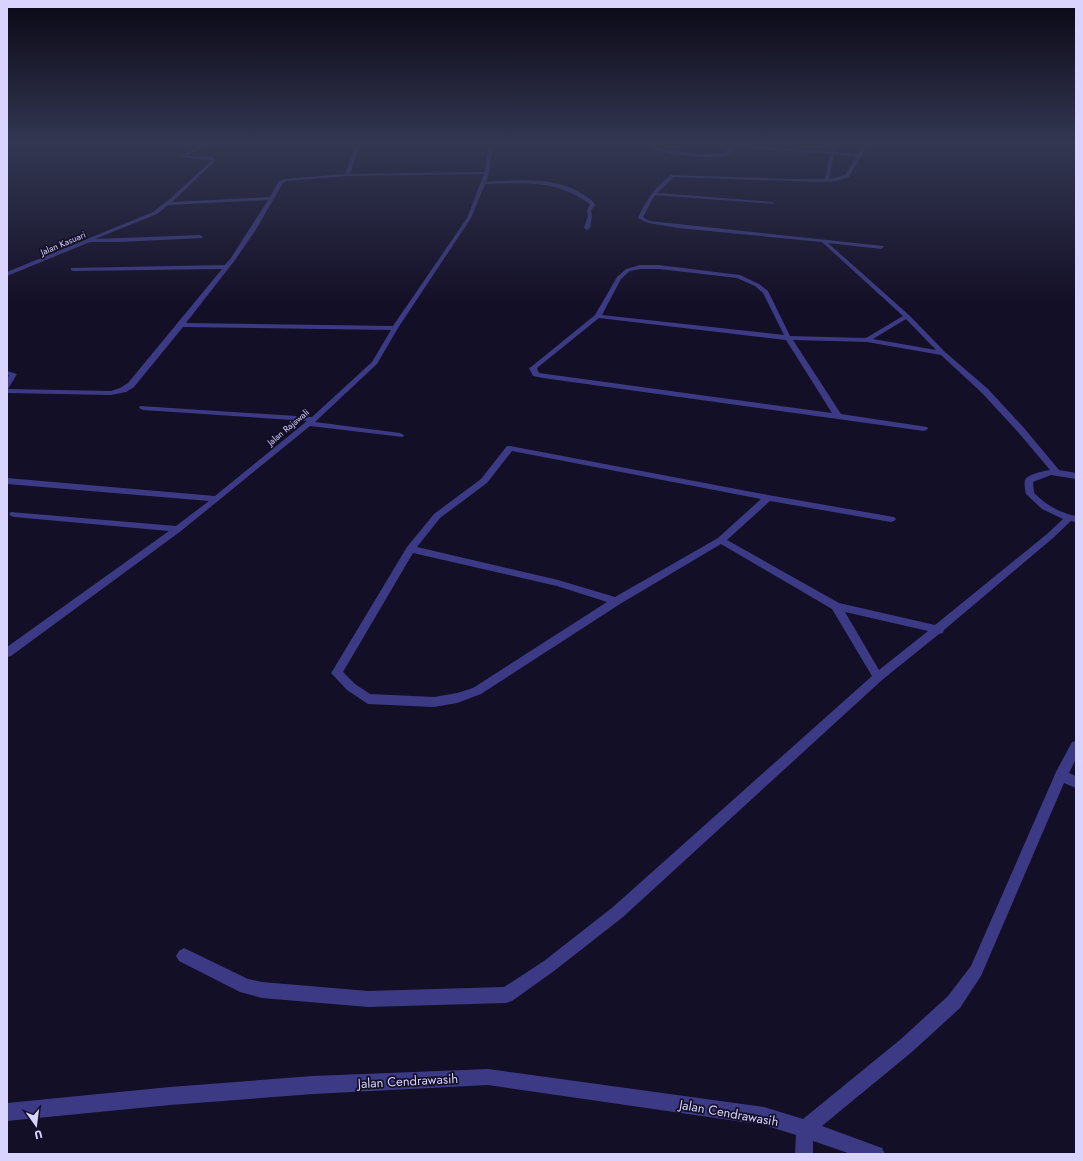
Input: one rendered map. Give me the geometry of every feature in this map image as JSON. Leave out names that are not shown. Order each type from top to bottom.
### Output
[{"type":"street","name":"Jalan Kasuari","points":[[7,274],[155,213],[176,196]]},
{"type":"street","name":"Jalan Rajawali","points":[[7,654],[217,499],[311,421],[375,363],[395,328],[469,218],[478,196]]},
{"type":"street","points":[[581,196],[593,205],[589,211],[590,216],[587,228]]},
{"type":"street","points":[[653,196],[640,218],[648,222],[881,247]]},
{"type":"street","points":[[683,196],[772,203]]},
{"type":"street","points":[[168,204],[271,198]]},
{"type":"street","points":[[7,391],[111,393],[123,390],[131,385],[181,325],[226,267],[252,231],[271,198]]},
{"type":"street","points":[[88,241],[200,237]]},
{"type":"street","points":[[824,242],[907,316],[943,353],[985,391],[1031,441],[1056,472]]},
{"type":"street","points":[[74,269],[226,267]]},
{"type":"street","points":[[838,416],[788,338],[766,292],[749,280],[738,276],[659,267],[640,267],[628,270],[619,278],[598,316],[533,368],[536,374],[551,377],[924,429]]},
{"type":"street","points":[[598,316],[788,338],[867,340],[943,353]]},
{"type":"street","points":[[867,340],[907,316]]},
{"type":"street","points":[[181,325],[395,328]]},
{"type":"street","points":[[7,372],[13,374],[7,387]]},
{"type":"street","points":[[143,408],[311,421],[400,435]]},
{"type":"street","points":[[768,498],[720,540],[616,601],[477,691],[457,698],[434,702],[368,699],[351,687],[337,673],[410,549],[437,516],[484,481],[510,448],[768,498],[891,519]]},
{"type":"street","points":[[184,956],[246,986],[262,990],[368,999],[506,995],[549,966],[618,912],[878,677],[939,630],[1072,519],[1044,507],[1030,494],[1029,481],[1041,474],[1056,472],[1076,476]]},
{"type":"street","points":[[7,481],[217,499]]},
{"type":"street","points":[[14,514],[178,529]]},
{"type":"street","points":[[720,540],[836,606],[939,630]]},
{"type":"street","points":[[410,549],[558,583],[616,601]]},
{"type":"street","points":[[836,606],[878,677]]},
{"type":"street","points":[[804,1154],[805,1129],[907,1045],[954,1002],[976,971],[1061,776],[1076,746]]},
{"type":"street","points":[[1061,776],[1076,782]]},
{"type":"street","name":"Jalan Cendrawasih","points":[[7,1112],[186,1095],[313,1085],[488,1077],[764,1116],[876,1154]]}]
